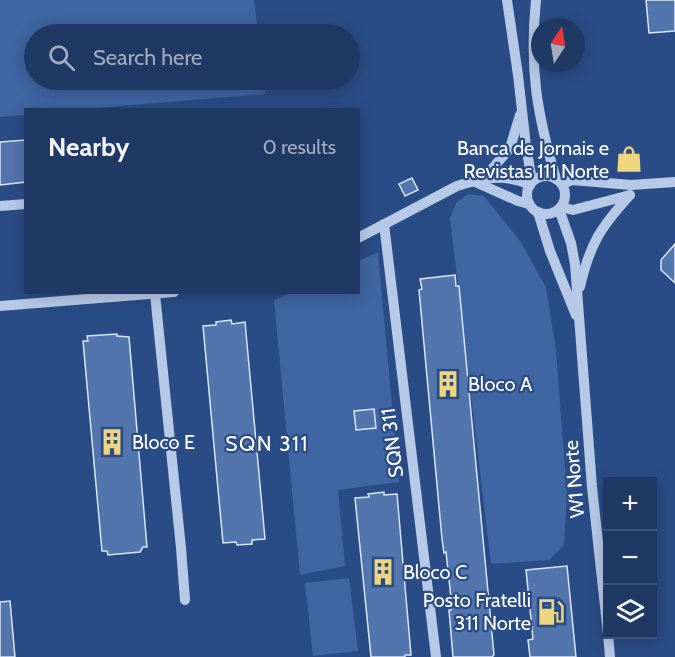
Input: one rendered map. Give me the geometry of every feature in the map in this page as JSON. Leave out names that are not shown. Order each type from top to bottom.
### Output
[{"type":"street","points":[[507,0],[531,183],[527,197],[529,204]]},
{"type":"street","points":[[536,0],[533,66],[535,91],[559,181],[565,193],[560,208]]},
{"type":"street","points":[[479,180],[510,148],[521,112]]},
{"type":"street","points":[[360,237],[457,186],[479,180],[511,178],[531,183],[544,176],[559,181],[645,185],[675,182]]},
{"type":"street","points":[[479,180],[518,201],[529,204],[538,212],[549,214],[560,208],[573,210],[630,195]]},
{"type":"street","points":[[578,296],[592,247],[608,218],[630,195],[645,185]]},
{"type":"street","points":[[0,206],[24,204]]},
{"type":"street","name":"W1 Norte","points":[[560,208],[572,243],[578,296],[578,321],[592,487],[603,588]]},
{"type":"street","name":"W1 Norte","points":[[538,212],[550,251],[578,321]]},
{"type":"street","name":"SQN 311","points":[[384,224],[436,657]]},
{"type":"street","points":[[0,306],[155,294],[185,600]]},
{"type":"street","name":"W1 Norte","points":[[608,639],[610,657]]},
{"type":"shaded area","points":[[0,0],[254,0],[257,24],[24,24],[24,90],[264,90],[265,94],[97,108],[24,108],[24,115],[0,117]]},
{"type":"shaded area","points":[[468,194],[484,196],[520,241],[546,287],[556,351],[567,494],[564,545],[549,560],[491,564],[450,218],[456,203]]},
{"type":"shaded area","points":[[378,252],[399,482],[338,490],[345,566],[300,575],[274,300],[289,294],[360,294],[360,261]]},
{"type":"shaded area","points":[[349,578],[358,651],[313,656],[305,583]]},
{"type":"building","points":[[646,0],[675,0],[675,31],[649,33]]},
{"type":"building","points":[[24,140],[24,182],[0,185],[0,142]]},
{"type":"building","points":[[412,178],[418,190],[405,196],[399,184]]},
{"type":"building","points":[[675,244],[675,283],[661,270],[661,260]]},
{"type":"building","points":[[455,275],[456,286],[459,286],[494,655],[492,657],[453,657],[449,610],[451,610],[451,598],[446,552],[444,553],[442,539],[419,290],[422,289],[420,279]]},
{"type":"building","points":[[231,320],[232,324],[245,322],[265,539],[252,540],[252,544],[237,545],[236,542],[223,543],[203,326]]},
{"type":"building","name":"Bloco E","points":[[117,334],[117,336],[129,337],[147,547],[143,547],[140,552],[108,555],[107,551],[102,551],[83,341],[88,341],[87,336]]},
{"type":"building","points":[[374,409],[376,428],[356,430],[354,411]]},
{"type":"building","name":"Bloco C","points":[[384,492],[384,495],[397,494],[411,655],[405,655],[405,657],[371,657],[355,498],[369,497],[368,494]]},
{"type":"building","name":"Posto Fratelli 311 Norte","points":[[567,566],[576,657],[530,657],[528,640],[533,639],[526,570]]},
{"type":"building","points":[[10,601],[15,657],[0,657],[0,602]]},
{"type":"place","name":"Banca de Jornais e Revistas 111 Norte","points":[[629,159]]},
{"type":"place","name":"Bloco A","points":[[448,384]]},
{"type":"place","name":"Bloco E","points":[[112,442]]},
{"type":"place","name":"Bloco C","points":[[383,572]]},
{"type":"place","name":"Posto Fratelli 311 Norte","points":[[551,612]]},
{"type":"district","name":"SQN 311","points":[[267,443]]}]
